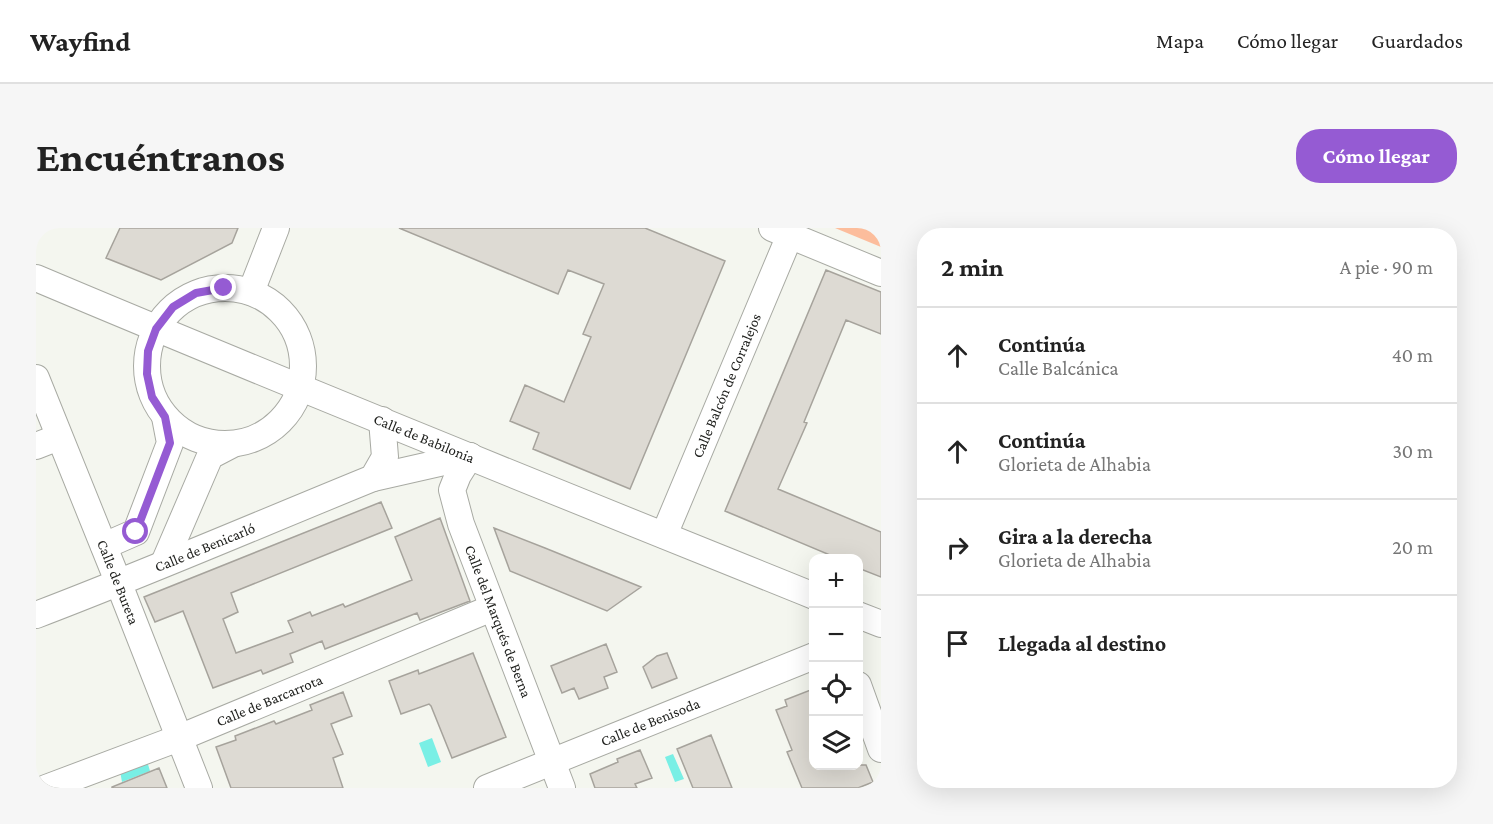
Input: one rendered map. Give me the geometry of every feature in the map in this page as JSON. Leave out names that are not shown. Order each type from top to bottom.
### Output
[{"type":"street","points":[[251,292],[276,228]]},
{"type":"street","points":[[781,232],[881,273]]},
{"type":"street","name":"Calle Balcón de Corralejos","points":[[664,535],[781,232]]},
{"type":"street","name":"Calle de Babilonia","points":[[36,278],[300,389],[382,420],[809,594]]},
{"type":"street","points":[[164,563],[210,456],[233,444],[255,438],[275,427],[290,410],[300,389],[303,365],[300,342],[289,321],[272,303],[251,292],[224,288],[196,293],[173,307],[156,329],[148,351],[147,374],[152,397],[165,417],[184,433],[208,442],[233,444]]},
{"type":"street","name":"Calle de Bureta","points":[[36,378],[47,441],[104,546],[199,788]]},
{"type":"street","points":[[104,546],[136,532],[170,443],[165,417]]},
{"type":"street","points":[[373,478],[385,457],[382,420]]},
{"type":"street","name":"Calle de Benicarló","points":[[36,615],[119,584],[164,563],[373,478],[470,456]]},
{"type":"street","name":"Calle del Marqués de Berna","points":[[470,456],[452,490],[460,524],[562,788]]},
{"type":"street","name":"Calle de Barcarrota","points":[[46,788],[179,738],[492,608]]},
{"type":"street","points":[[863,617],[881,624]]},
{"type":"street","name":"Calle de Benisoda","points":[[487,788],[809,658]]},
{"type":"street","points":[[863,699],[881,749]]},
{"type":"shaded area","points":[[835,228],[881,228],[881,247]]},
{"type":"water","points":[[432,738],[441,762],[428,767],[419,743]]},
{"type":"water","points":[[673,754],[684,779],[675,782],[665,757]]},
{"type":"water","points":[[147,761],[150,771],[122,782],[120,771]]},
{"type":"building","points":[[120,228],[238,228],[232,243],[161,280],[106,258]]},
{"type":"building","points":[[399,228],[645,228],[725,261],[630,489],[533,449],[539,433],[510,421],[525,385],[564,402],[591,337],[583,334],[604,284],[568,270],[558,294]]},
{"type":"building","points":[[826,270],[881,292],[881,334],[846,320],[804,422],[807,423],[778,489],[881,532],[881,577],[863,570],[863,554],[827,554],[725,511]]},
{"type":"building","points":[[381,502],[392,528],[231,593],[238,612],[223,619],[236,653],[293,632],[288,621],[310,612],[312,616],[343,604],[345,607],[412,580],[395,537],[440,518],[470,601],[420,620],[417,613],[325,649],[322,641],[290,654],[293,662],[263,674],[261,670],[213,688],[183,611],[155,622],[144,597]]},
{"type":"building","points":[[494,528],[641,587],[607,611],[510,571]]},
{"type":"building","points":[[606,644],[617,672],[604,677],[608,688],[579,699],[574,688],[562,693],[551,666]]},
{"type":"building","points":[[473,653],[506,737],[452,758],[431,706],[429,704],[401,714],[389,681],[418,670],[419,674]]},
{"type":"building","points":[[667,653],[677,678],[652,688],[643,667],[657,656]]},
{"type":"building","points":[[809,691],[809,770],[863,770],[863,765],[866,765],[873,782],[858,788],[802,788],[787,752],[792,750],[776,710],[787,706],[785,700]]},
{"type":"building","points":[[343,692],[352,716],[331,724],[343,754],[333,758],[343,788],[231,788],[216,747],[236,740],[235,736],[312,710],[310,705]]},
{"type":"building","points":[[711,735],[732,788],[693,788],[677,749]]},
{"type":"building","points":[[640,750],[652,778],[635,784],[637,788],[595,788],[590,774],[618,762],[617,759]]},
{"type":"building","points":[[159,768],[167,788],[112,788],[112,787]]},
{"type":"route","points":[[136,532],[170,443],[165,417],[152,397],[147,374],[148,351],[156,329],[173,307],[196,293],[224,288]]}]
